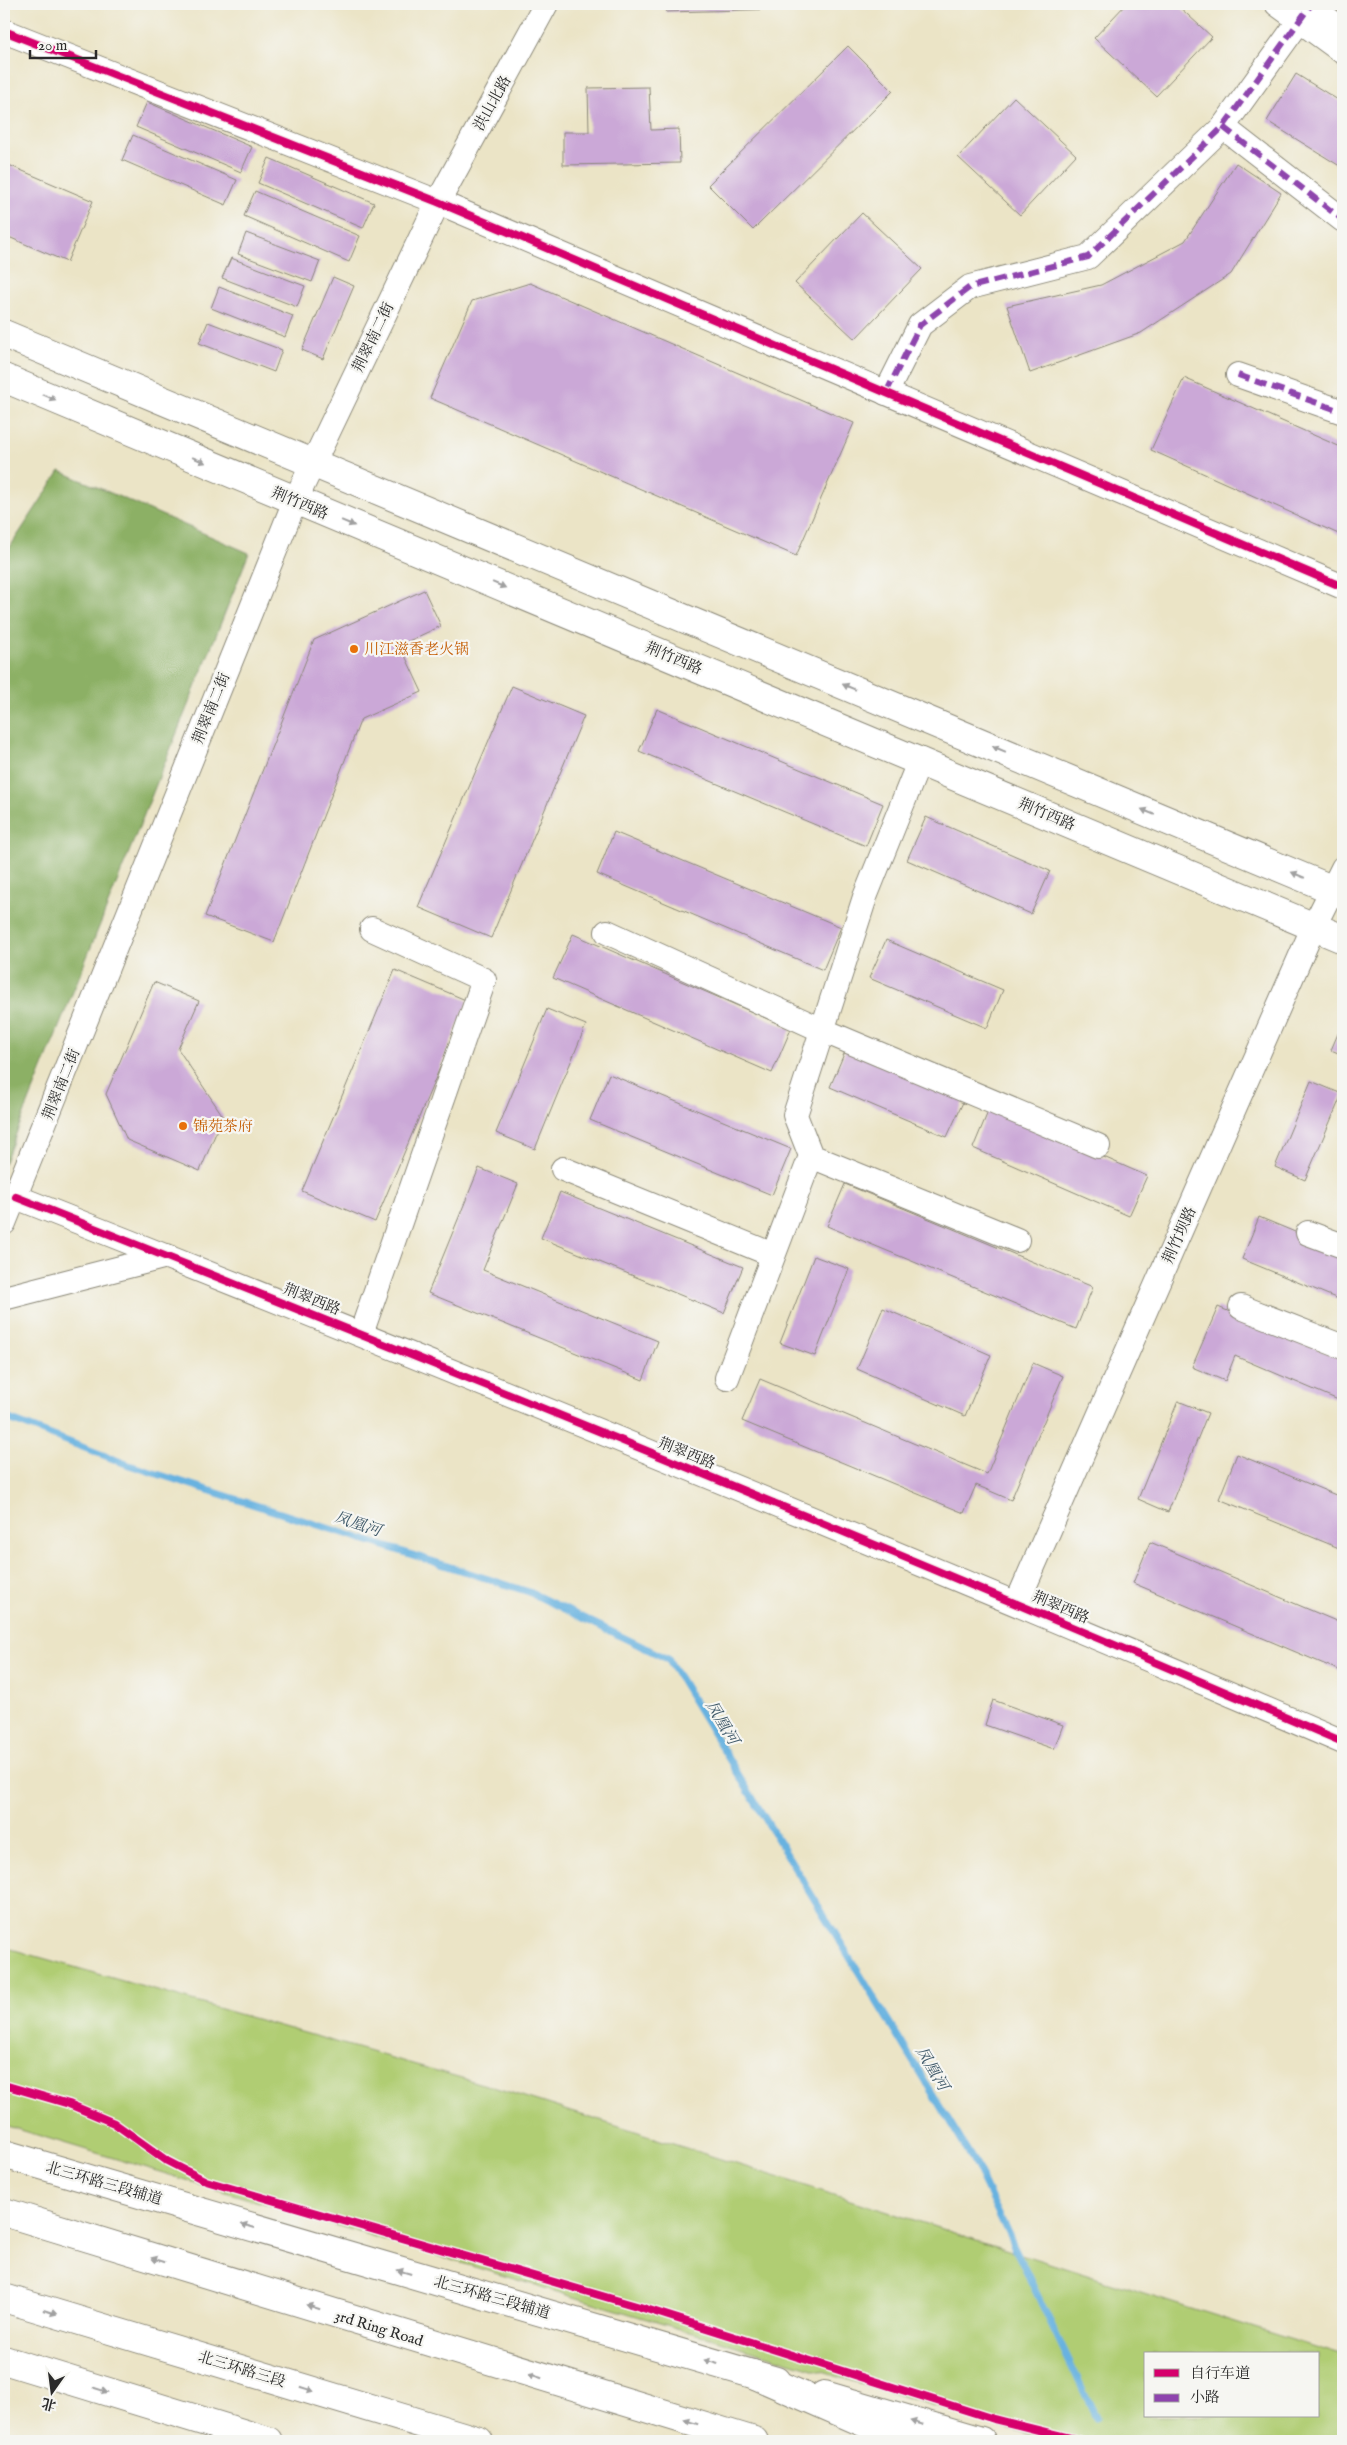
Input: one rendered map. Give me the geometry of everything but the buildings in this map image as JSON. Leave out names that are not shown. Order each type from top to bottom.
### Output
[{"type":"main road","points":[[4,334],[312,464],[1339,884]]},
{"type":"main road","name":"荆竹西路","points":[[4,378],[295,501],[920,760],[1343,939]]},
{"type":"main road","name":"北三环路三段辅道","points":[[4,2154],[981,2441]]},
{"type":"main road","name":"3rd Ring Road","points":[[4,2212],[754,2441]]},
{"type":"main road","name":"北三环路三段","points":[[4,2298],[479,2441]]},
{"type":"main road","points":[[4,2360],[268,2441]]},
{"type":"main road","points":[[753,2374],[906,2441]]},
{"type":"street","name":"洪山北路","points":[[438,202],[546,4]]},
{"type":"street","points":[[1277,4],[1306,10],[1343,30]]},
{"type":"street","points":[[886,392],[920,325],[970,287],[1088,257],[1222,128],[1306,10]]},
{"type":"street","points":[[1306,10],[1343,52]]},
{"type":"street","points":[[4,31],[438,202],[1343,587]]},
{"type":"street","points":[[1222,128],[1343,220]]},
{"type":"street","name":"荆翠南二街","points":[[4,1223],[295,501],[438,202]]},
{"type":"street","points":[[1238,375],[1343,412]]},
{"type":"street","points":[[727,1378],[811,1156],[794,1115],[865,897],[920,760]]},
{"type":"street","name":"荆竹坝路","points":[[1017,1603],[1314,926],[1339,884]]},
{"type":"street","points":[[361,1334],[484,980],[372,929]]},
{"type":"street","points":[[607,932],[822,1030],[1098,1146]]},
{"type":"street","points":[[811,1156],[1017,1240]]},
{"type":"street","points":[[563,1169],[774,1255]]},
{"type":"street","name":"荆翠西路","points":[[16,1197],[361,1334],[1017,1603],[1343,1742]]},
{"type":"street","points":[[1308,1232],[1343,1246]]},
{"type":"street","points":[[4,1298],[166,1256]]},
{"type":"street","points":[[1241,1307],[1343,1347]]},
{"type":"green space","points":[[60,471],[249,553],[4,1164],[4,556]]},
{"type":"green space","points":[[4,1947],[493,2087],[1343,2356],[1343,2441],[1051,2441],[4,2125]]},
{"type":"waterway","name":"凤凰河","points":[[4,1417],[129,1465],[529,1592],[668,1659],[973,2160],[1096,2418]]},
{"type":"marked path","points":[[886,393],[920,325],[970,287],[1088,257],[1223,127],[1310,6]]},
{"type":"marked path","points":[[1223,127],[1343,220]]},
{"type":"marked path","points":[[1238,375],[1343,412]]},
{"type":"cycle path","points":[[4,31],[438,202],[1343,587]]},
{"type":"cycle path","points":[[16,1197],[681,1465],[1013,1602],[1343,1742]]},
{"type":"cycle path","points":[[4,2085],[69,2104],[114,2123],[167,2161],[206,2181],[640,2307],[994,2419],[1082,2441]]},
{"type":"place","name":"川江滋香老火锅","points":[[354,649]]},
{"type":"place","name":"锦苑茶府","points":[[183,1126]]}]
